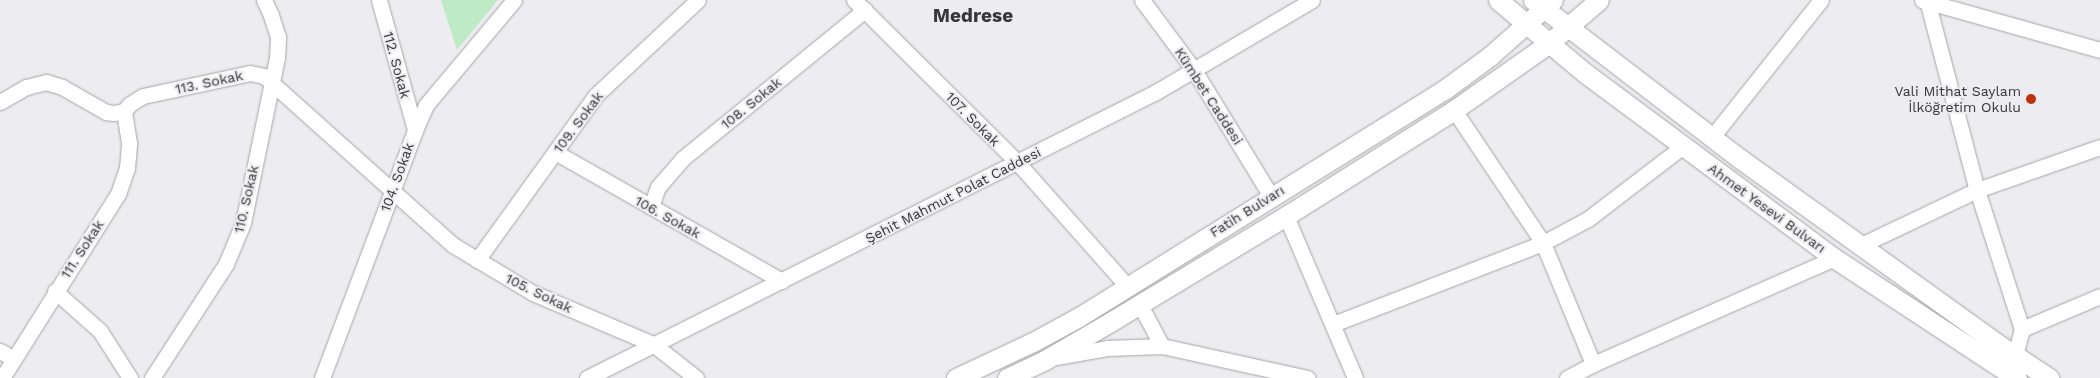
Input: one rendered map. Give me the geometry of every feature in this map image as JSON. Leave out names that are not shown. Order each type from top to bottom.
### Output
[{"type":"main road","name":"Ahmet Yesevi Bulvarı","points":[[1498,0],[1548,44],[1834,258],[2017,378]]},
{"type":"main road","name":"Fatih Bulvarı","points":[[1007,378],[1045,360],[1286,216],[1454,110],[1548,44],[1599,0]]},
{"type":"main road","name":"Ahmet Yesevi Bulvarı","points":[[1543,3],[1567,27],[1712,137],[1861,246],[2015,356],[2049,378]]},
{"type":"main road","name":"Fatih Bulvarı","points":[[956,378],[1033,342],[1444,90],[1490,56],[1526,24],[1543,3]]},
{"type":"street","name":"110. Sokak","points":[[152,378],[226,264],[243,223],[273,83],[278,38],[272,15],[264,0]]},
{"type":"street","name":"112. Sokak","points":[[379,0],[415,130]]},
{"type":"street","name":"104. Sokak","points":[[322,378],[426,105],[514,0]]},
{"type":"street","name":"109. Sokak","points":[[477,260],[596,95],[698,0]]},
{"type":"street","name":"Kümbet Caddesi","points":[[1142,0],[1194,70],[1271,196]]},
{"type":"street","name":"Şehit Mahmut Polat Caddesi","points":[[587,378],[1156,92],[1194,70],[1296,4],[1312,0]]},
{"type":"street","points":[[1712,137],[1821,0]]},
{"type":"street","points":[[1925,0],[2100,50]]},
{"type":"street","points":[[1925,0],[1977,190],[2022,329],[2015,356]]},
{"type":"street","name":"107. Sokak","points":[[860,5],[1017,162],[1127,286]]},
{"type":"street","name":"108. Sokak","points":[[651,207],[658,187],[682,159],[860,5]]},
{"type":"street","name":"113. Sokak","points":[[124,110],[143,96],[250,73],[264,76],[393,190]]},
{"type":"street","points":[[0,102],[26,87],[46,82],[62,86],[106,112],[124,110]]},
{"type":"street","name":"111. Sokak","points":[[2,378],[118,194],[127,168],[129,143],[124,110]]},
{"type":"street","points":[[1454,110],[1543,243],[1593,364]]},
{"type":"street","points":[[1334,324],[1543,243],[1588,219],[1683,146]]},
{"type":"street","points":[[1861,246],[1977,190],[2100,147]]},
{"type":"street","name":"106. Sokak","points":[[555,152],[782,281]]},
{"type":"street","name":"105. Sokak","points":[[393,190],[453,245],[477,260],[533,293],[653,344],[696,378]]},
{"type":"street","points":[[1286,216],[1334,324],[1355,378]]},
{"type":"street","points":[[1568,378],[1593,364],[1834,258]]},
{"type":"street","points":[[56,291],[100,331],[130,378]]},
{"type":"street","points":[[2022,329],[2100,296]]},
{"type":"street","points":[[1139,303],[1162,346]]},
{"type":"street","points":[[1045,360],[1108,348],[1162,346],[1308,378]]},
{"type":"street","points":[[0,351],[14,359]]},
{"type":"green space","points":[[441,0],[498,0],[457,50]]},
{"type":"place","name":"Vali Mithat Saylam İlköğretim Okulu","points":[[2031,99]]},
{"type":"district","name":"Medrese","points":[[973,16]]}]
